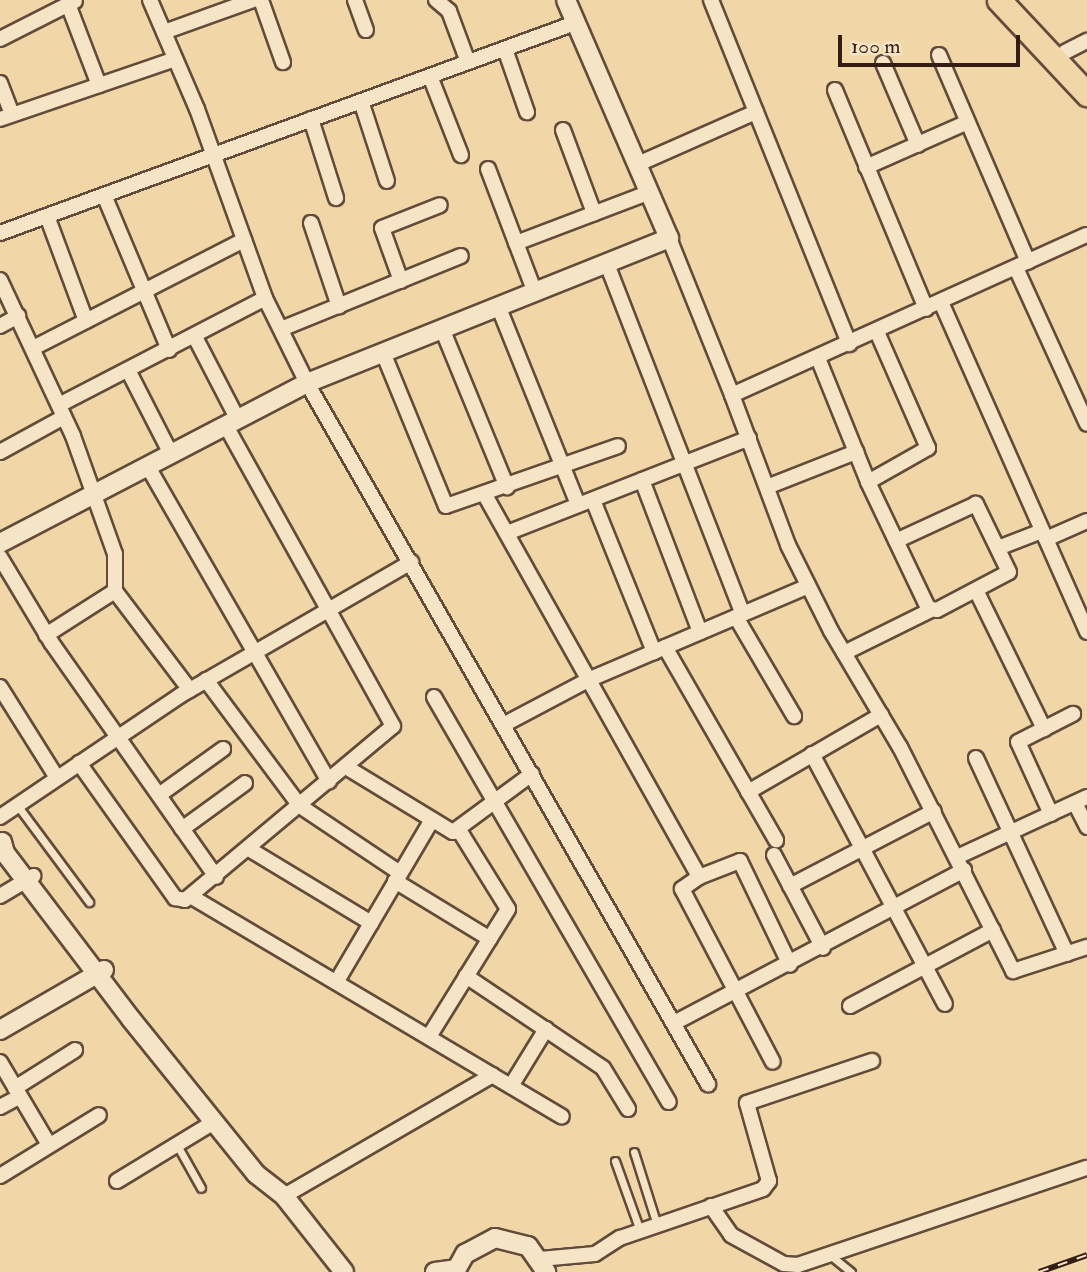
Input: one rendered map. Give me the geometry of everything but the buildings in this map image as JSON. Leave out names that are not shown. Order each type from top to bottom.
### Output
[{"type":"highway","points":[[999,0],[1087,94]]},
{"type":"highway","points":[[1016,0],[1087,77]]},
{"type":"street","points":[[149,0],[176,59],[213,154],[265,298],[307,383],[708,1084]]},
{"type":"street","points":[[164,32],[253,0]]},
{"type":"street","points":[[261,0],[283,62]]},
{"type":"street","points":[[355,0],[366,30]]},
{"type":"street","points":[[436,0],[449,11],[468,62]]},
{"type":"street","points":[[566,0],[650,191],[808,586],[934,811],[1013,971],[1087,947]]},
{"type":"street","points":[[711,0],[849,344]]},
{"type":"street","points":[[0,39],[65,3],[99,85]]},
{"type":"street","points":[[0,233],[575,23]]},
{"type":"street","points":[[1065,52],[1087,41]]},
{"type":"street","points":[[505,49],[527,112]]},
{"type":"street","points":[[939,55],[1087,424]]},
{"type":"street","points":[[0,83],[6,117],[176,59]]},
{"type":"street","points":[[883,63],[918,145]]},
{"type":"street","points":[[430,76],[461,155]]},
{"type":"street","points":[[835,90],[926,309]]},
{"type":"street","points":[[361,101],[387,181]]},
{"type":"street","points":[[638,164],[756,112]]},
{"type":"street","points":[[311,119],[336,198]]},
{"type":"street","points":[[866,167],[968,122]]},
{"type":"street","points":[[562,130],[594,213]]},
{"type":"street","points":[[488,169],[535,293]]},
{"type":"street","points":[[516,243],[650,191]]},
{"type":"street","points":[[104,195],[169,350]]},
{"type":"street","points":[[401,281],[383,228],[440,205]]},
{"type":"street","points":[[47,216],[86,321]]},
{"type":"street","points":[[311,223],[339,306]]},
{"type":"street","points":[[733,395],[1087,235]]},
{"type":"street","points":[[0,543],[170,452],[307,383],[384,355],[669,238]]},
{"type":"street","points":[[33,348],[244,240]]},
{"type":"street","points":[[281,329],[461,256]]},
{"type":"street","points":[[607,264],[686,463],[739,615],[794,716]]},
{"type":"street","points":[[0,280],[61,411],[90,494],[115,554],[115,591],[190,690]]},
{"type":"street","points":[[0,452],[61,411],[265,298]]},
{"type":"street","points":[[941,302],[1087,632]]},
{"type":"street","points":[[499,308],[578,505]]},
{"type":"street","points":[[0,326],[18,316]]},
{"type":"street","points":[[443,331],[507,487]]},
{"type":"street","points":[[868,482],[928,447],[877,332]]},
{"type":"street","points":[[192,897],[393,726],[232,423],[195,337]]},
{"type":"street","points":[[384,355],[444,503],[451,507],[618,446]]},
{"type":"street","points":[[818,358],[868,482],[931,610]]},
{"type":"street","points":[[129,372],[170,452]]},
{"type":"street","points":[[507,533],[749,438]]},
{"type":"street","points":[[767,487],[856,452]]},
{"type":"street","points":[[147,465],[329,782]]},
{"type":"street","points":[[642,480],[700,632]]},
{"type":"street","points":[[485,495],[699,877]]},
{"type":"street","points":[[593,500],[660,649],[748,792],[790,886],[822,948]]},
{"type":"street","points":[[844,653],[1009,572],[976,504],[896,541]]},
{"type":"street","points":[[998,548],[1087,521]]},
{"type":"street","points":[[0,557],[46,635],[216,877]]},
{"type":"street","points":[[0,817],[206,680],[411,562]]},
{"type":"street","points":[[503,725],[588,680],[808,586]]},
{"type":"street","points":[[976,590],[1044,729]]},
{"type":"street","points":[[46,635],[115,591]]},
{"type":"street","points":[[206,680],[300,806],[490,939]]},
{"type":"street","points":[[0,687],[57,778]]},
{"type":"street","points":[[434,697],[669,1102]]},
{"type":"street","points":[[1051,814],[1018,742],[1073,714]]},
{"type":"street","points":[[748,792],[881,715]]},
{"type":"street","points":[[159,795],[223,749]]},
{"type":"street","points":[[812,754],[945,1004]]},
{"type":"street","points":[[976,758],[1067,954]]},
{"type":"street","points":[[79,763],[175,898],[192,897],[430,1035],[562,1117]]},
{"type":"street","points":[[346,767],[453,832],[533,775]]},
{"type":"street","points":[[182,829],[245,783]]},
{"type":"street","points":[[674,1023],[895,909],[1010,832],[1081,800],[1087,827]]},
{"type":"street","points":[[790,886],[934,811]]},
{"type":"street","points":[[337,981],[432,820]]},
{"type":"street","points":[[430,1035],[508,912],[507,904],[459,830]]},
{"type":"street","points":[[1,840],[214,1122],[256,1174],[279,1192]]},
{"type":"street","points":[[249,849],[370,923]]},
{"type":"street","points":[[774,1062],[682,889],[699,877],[740,860],[790,965]]},
{"type":"street","points":[[0,896],[30,878]]},
{"type":"street","points":[[850,1006],[993,930]]},
{"type":"street","points":[[0,1030],[101,972]]},
{"type":"street","points":[[101,972],[344,1272]]},
{"type":"street","points":[[466,976],[607,1072],[628,1109]]},
{"type":"street","points":[[511,1086],[546,1029]]},
{"type":"street","points":[[0,1107],[75,1050]]},
{"type":"street","points":[[435,1272],[455,1271],[465,1254],[495,1238],[528,1246],[543,1265],[595,1254],[640,1231],[768,1185],[747,1103],[872,1061]]},
{"type":"street","points":[[0,1062],[49,1145]]},
{"type":"street","points":[[279,1192],[493,1074]]},
{"type":"street","points":[[0,1176],[99,1115]]},
{"type":"street","points":[[117,1181],[214,1122]]},
{"type":"street","points":[[710,1206],[731,1235],[784,1264],[798,1265],[1087,1168]]},
{"type":"lane","points":[[17,805],[89,902]]},
{"type":"lane","points":[[177,1145],[201,1188]]},
{"type":"lane","points":[[634,1152],[657,1225]]},
{"type":"lane","points":[[615,1161],[640,1231]]},
{"type":"lane","points":[[830,1255],[852,1272]]},
{"type":"railway","points":[[1039,1272],[1087,1255]]}]
